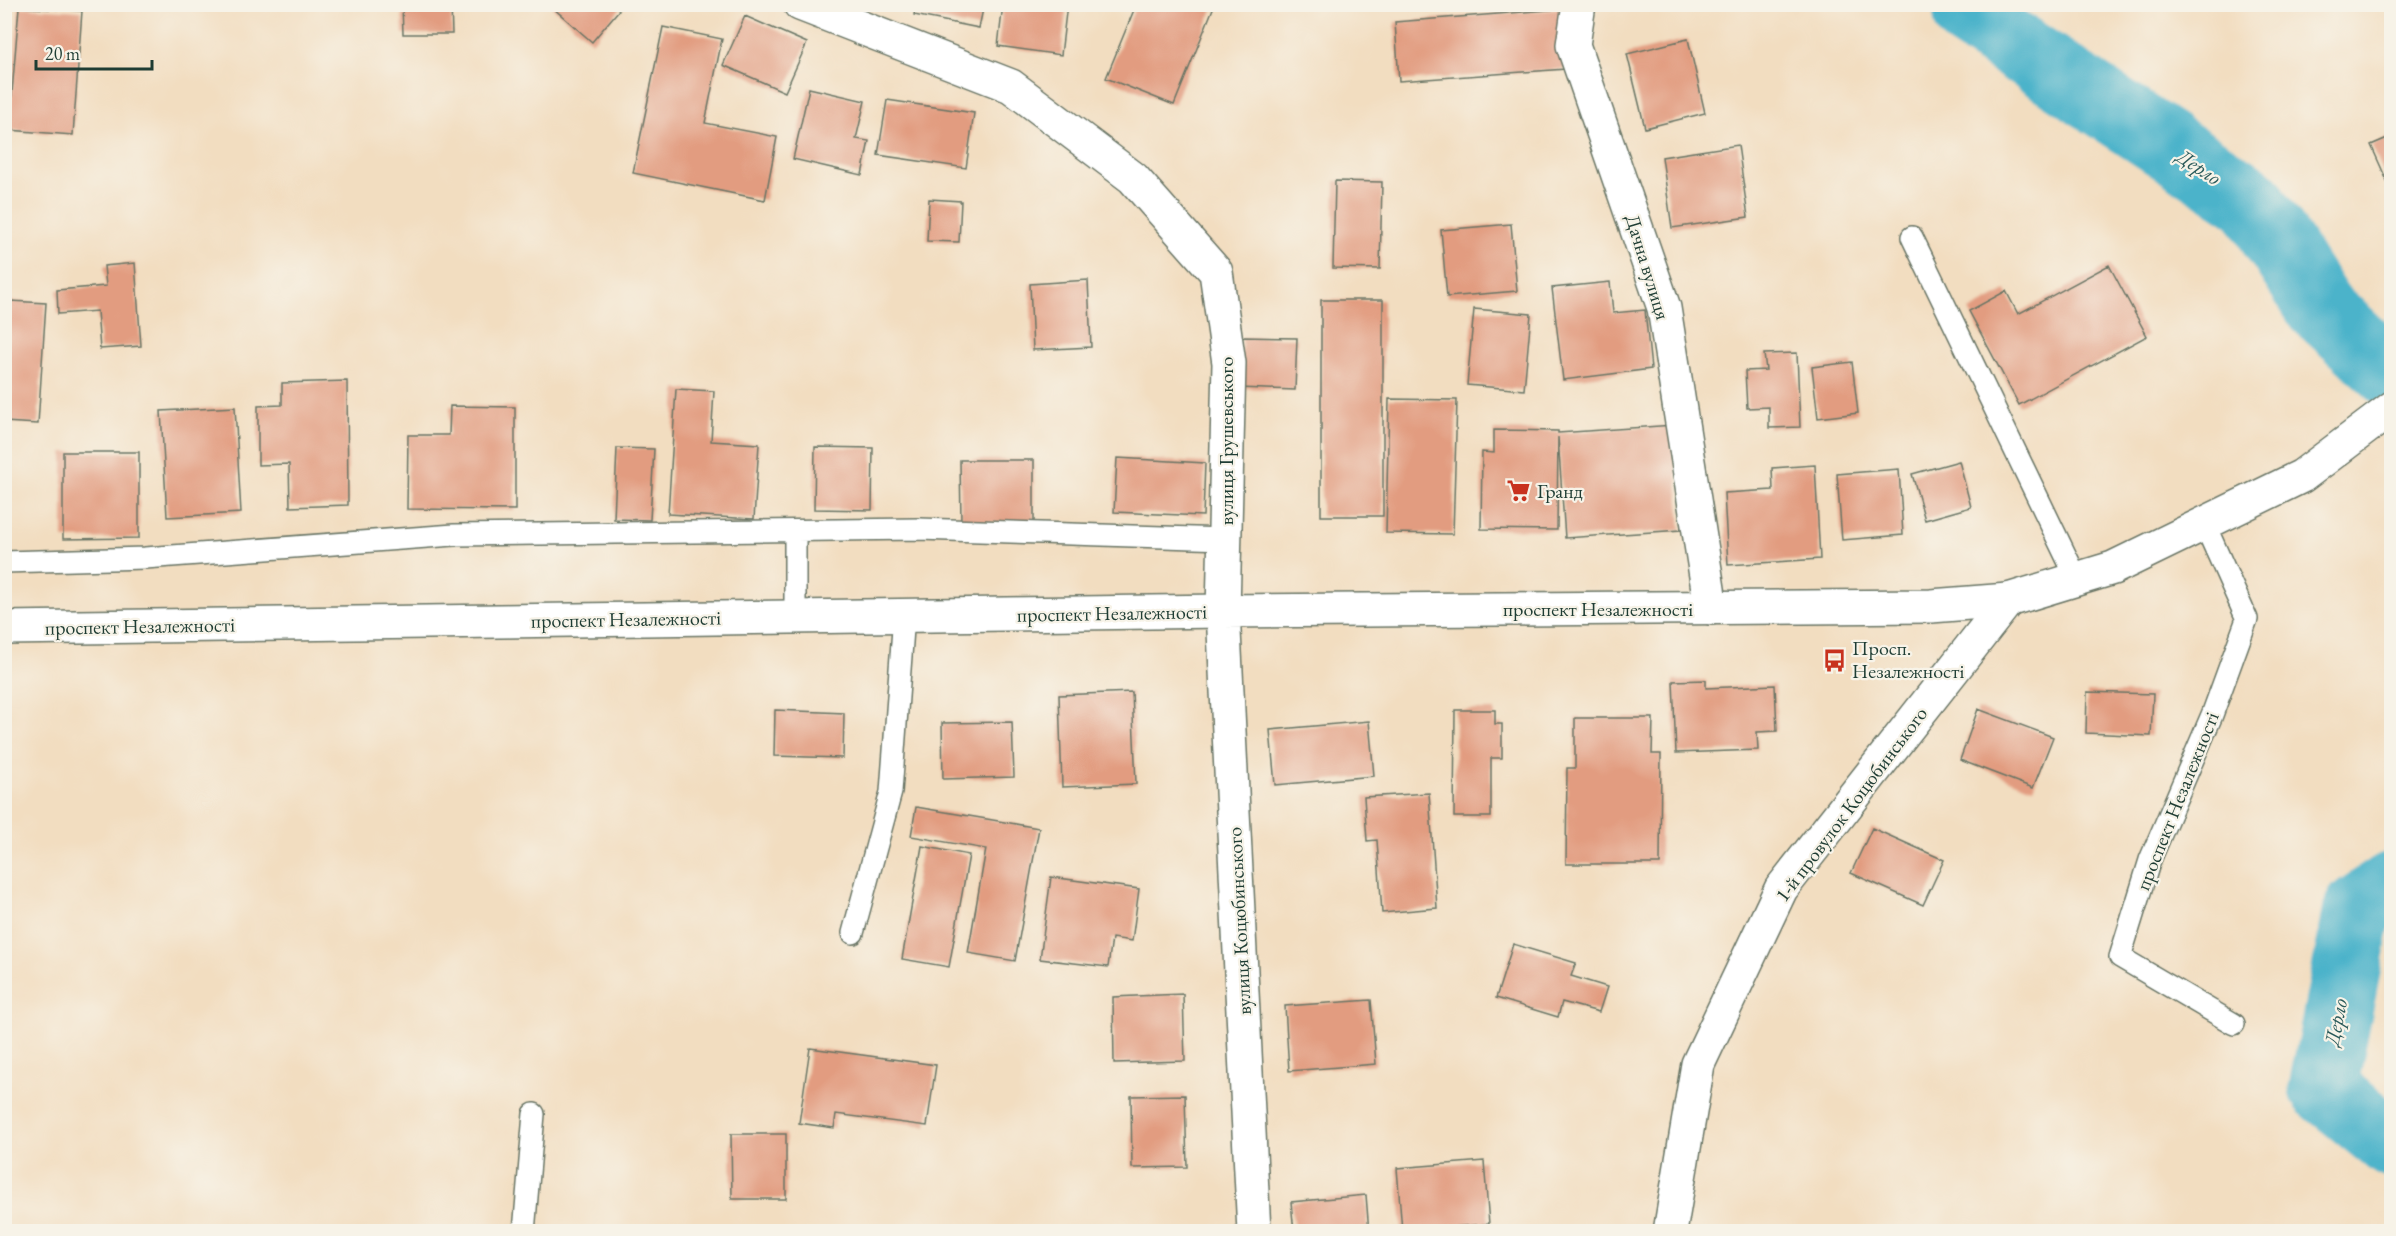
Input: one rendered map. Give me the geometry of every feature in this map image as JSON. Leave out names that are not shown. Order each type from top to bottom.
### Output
[{"type":"street","name":"вулиця Грушевського","points":[[800,4],[1011,86],[1133,178],[1216,272],[1229,363],[1223,611]]},
{"type":"street","name":"Дачна вулиця","points":[[1579,4],[1573,45],[1664,308],[1711,608]]},
{"type":"street","name":"проспект Незалежності","points":[[4,628],[1223,611],[1931,606],[2008,600],[2113,568],[2302,476],[2391,408]]},
{"type":"street","name":"1-й провулок Коцюбинського","points":[[1670,1232],[1698,1064],[1781,889],[2008,600]]},
{"type":"street","name":"вулиця Коцюбинського","points":[[1223,611],[1254,1232]]},
{"type":"lane","points":[[1912,237],[2077,579]]},
{"type":"lane","name":"проспект Незалежності","points":[[2204,523],[2247,619],[2212,715],[2150,860],[2120,957],[2234,1024]]},
{"type":"lane","points":[[4,562],[145,558],[454,535],[919,529],[1225,539]]},
{"type":"lane","points":[[795,531],[795,617]]},
{"type":"lane","points":[[853,933],[891,792],[904,615]]},
{"type":"lane","points":[[524,1232],[534,1114]]},
{"type":"building","points":[[402,4],[451,4],[452,34],[403,34]]},
{"type":"building","points":[[554,4],[624,4],[592,42],[552,7]]},
{"type":"building","points":[[916,4],[984,4],[979,28],[914,15]]},
{"type":"building","points":[[1003,4],[1067,4],[1061,55],[998,46]]},
{"type":"building","points":[[1136,5],[1214,6],[1174,105],[1106,78]]},
{"type":"building","points":[[19,7],[82,11],[73,135],[9,130]]},
{"type":"building","points":[[1561,9],[1566,69],[1399,81],[1395,22]]},
{"type":"building","points":[[745,16],[807,43],[785,92],[723,65]]},
{"type":"building","points":[[663,27],[722,39],[705,123],[777,137],[765,200],[633,173]]},
{"type":"building","points":[[1688,39],[1705,113],[1645,128],[1627,54]]},
{"type":"building","points":[[809,88],[865,101],[856,139],[869,141],[862,175],[793,159]]},
{"type":"building","points":[[887,100],[974,113],[966,168],[878,155]]},
{"type":"building","points":[[2392,136],[2392,181],[2388,183],[2371,145]]},
{"type":"building","points":[[1738,145],[1748,217],[1672,228],[1662,157]]},
{"type":"building","points":[[1335,181],[1382,182],[1380,269],[1333,268]]},
{"type":"building","points":[[929,199],[961,201],[959,242],[927,241]]},
{"type":"building","points":[[1511,224],[1517,291],[1447,297],[1441,230]]},
{"type":"building","points":[[135,263],[141,346],[100,349],[97,311],[58,314],[57,290],[106,286],[104,266]]},
{"type":"building","points":[[2109,265],[2147,336],[2019,405],[1969,311],[2006,291],[2018,314]]},
{"type":"building","points":[[1088,280],[1091,347],[1033,350],[1030,284]]},
{"type":"building","points":[[1610,282],[1613,313],[1645,310],[1651,369],[1563,380],[1552,288]]},
{"type":"building","points":[[1321,300],[1383,300],[1383,516],[1321,516]]},
{"type":"building","points":[[10,301],[46,303],[38,424],[4,422]]},
{"type":"building","points":[[1474,309],[1531,314],[1524,390],[1467,385]]},
{"type":"building","points":[[1242,337],[1297,338],[1295,390],[1239,388]]},
{"type":"building","points":[[1797,353],[1800,427],[1769,428],[1769,407],[1747,408],[1745,371],[1766,370],[1764,354]]},
{"type":"building","points":[[1852,362],[1858,413],[1818,418],[1812,367]]},
{"type":"building","points":[[347,381],[348,505],[290,507],[289,464],[258,465],[258,406],[282,405],[282,383]]},
{"type":"building","points":[[676,389],[714,391],[711,441],[759,444],[754,519],[668,514]]},
{"type":"building","points":[[1389,399],[1457,400],[1453,534],[1386,533]]},
{"type":"building","points":[[450,406],[515,407],[515,510],[407,509],[408,435],[449,435]]},
{"type":"building","points":[[235,407],[241,513],[167,517],[161,411]]},
{"type":"building","points":[[1674,425],[1681,530],[1565,538],[1558,437],[1557,530],[1481,529],[1482,452],[1494,453],[1494,430],[1558,431],[1558,433]]},
{"type":"building","points":[[815,447],[873,448],[872,510],[814,509]]},
{"type":"building","points":[[617,448],[654,449],[650,520],[614,519]]},
{"type":"building","points":[[63,452],[139,452],[139,538],[63,539]]},
{"type":"building","points":[[1117,458],[1205,463],[1203,516],[1114,512]]},
{"type":"building","points":[[960,460],[1034,460],[1034,522],[961,522]]},
{"type":"building","points":[[1959,461],[1971,507],[1925,520],[1912,474]]},
{"type":"building","points":[[1815,465],[1820,559],[1728,565],[1724,493],[1773,490],[1772,468]]},
{"type":"building","points":[[1899,469],[1903,535],[1842,540],[1837,474]]},
{"type":"building","points":[[1706,680],[1706,688],[1775,685],[1777,731],[1757,732],[1758,750],[1676,753],[1673,681]]},
{"type":"building","points":[[1132,692],[1136,784],[1062,787],[1059,695]]},
{"type":"building","points":[[2087,692],[2153,694],[2151,736],[2086,733]]},
{"type":"building","points":[[1978,709],[2053,737],[2033,788],[1960,760]]},
{"type":"building","points":[[775,710],[844,713],[843,758],[774,756]]},
{"type":"building","points":[[1455,710],[1495,710],[1495,724],[1502,724],[1502,758],[1491,758],[1491,817],[1454,817]]},
{"type":"building","points":[[1575,718],[1653,718],[1652,754],[1661,754],[1660,864],[1566,864],[1567,768],[1575,768]]},
{"type":"building","points":[[1369,721],[1374,776],[1275,785],[1270,730]]},
{"type":"building","points":[[1012,722],[1014,777],[943,779],[942,723]]},
{"type":"building","points":[[1429,793],[1437,908],[1382,913],[1377,840],[1367,841],[1364,797]]},
{"type":"building","points":[[916,807],[1039,828],[1015,961],[968,953],[986,849],[911,836]]},
{"type":"building","points":[[1872,828],[1944,860],[1923,905],[1851,873]]},
{"type":"building","points":[[922,846],[969,855],[949,967],[902,959]]},
{"type":"building","points":[[1051,877],[1139,889],[1132,941],[1112,938],[1108,967],[1040,959]]},
{"type":"building","points":[[1513,944],[1576,963],[1571,976],[1607,987],[1599,1012],[1562,1002],[1558,1017],[1496,998]]},
{"type":"building","points":[[1183,994],[1185,1061],[1114,1063],[1113,997]]},
{"type":"building","points":[[1371,1000],[1376,1064],[1289,1071],[1285,1006]]},
{"type":"building","points":[[810,1048],[936,1065],[927,1126],[836,1114],[834,1128],[799,1123]]},
{"type":"building","points":[[1185,1095],[1187,1167],[1132,1168],[1131,1096]]},
{"type":"building","points":[[731,1134],[786,1134],[786,1199],[732,1199]]},
{"type":"building","points":[[1484,1161],[1489,1224],[1402,1231],[1397,1168]]},
{"type":"building","points":[[1366,1195],[1369,1232],[1294,1232],[1291,1202]]},
{"type":"waterway","name":"Дерло","points":[[1967,4],[1968,15],[2251,200],[2319,307],[2392,374]]},
{"type":"waterway","name":"Дерло","points":[[2392,886],[2358,909],[2323,1088],[2392,1144]]},
{"type":"place","name":"Гранд","points":[[1519,491]]},
{"type":"place","name":"Просп. Незалежності","points":[[1834,660]]}]
